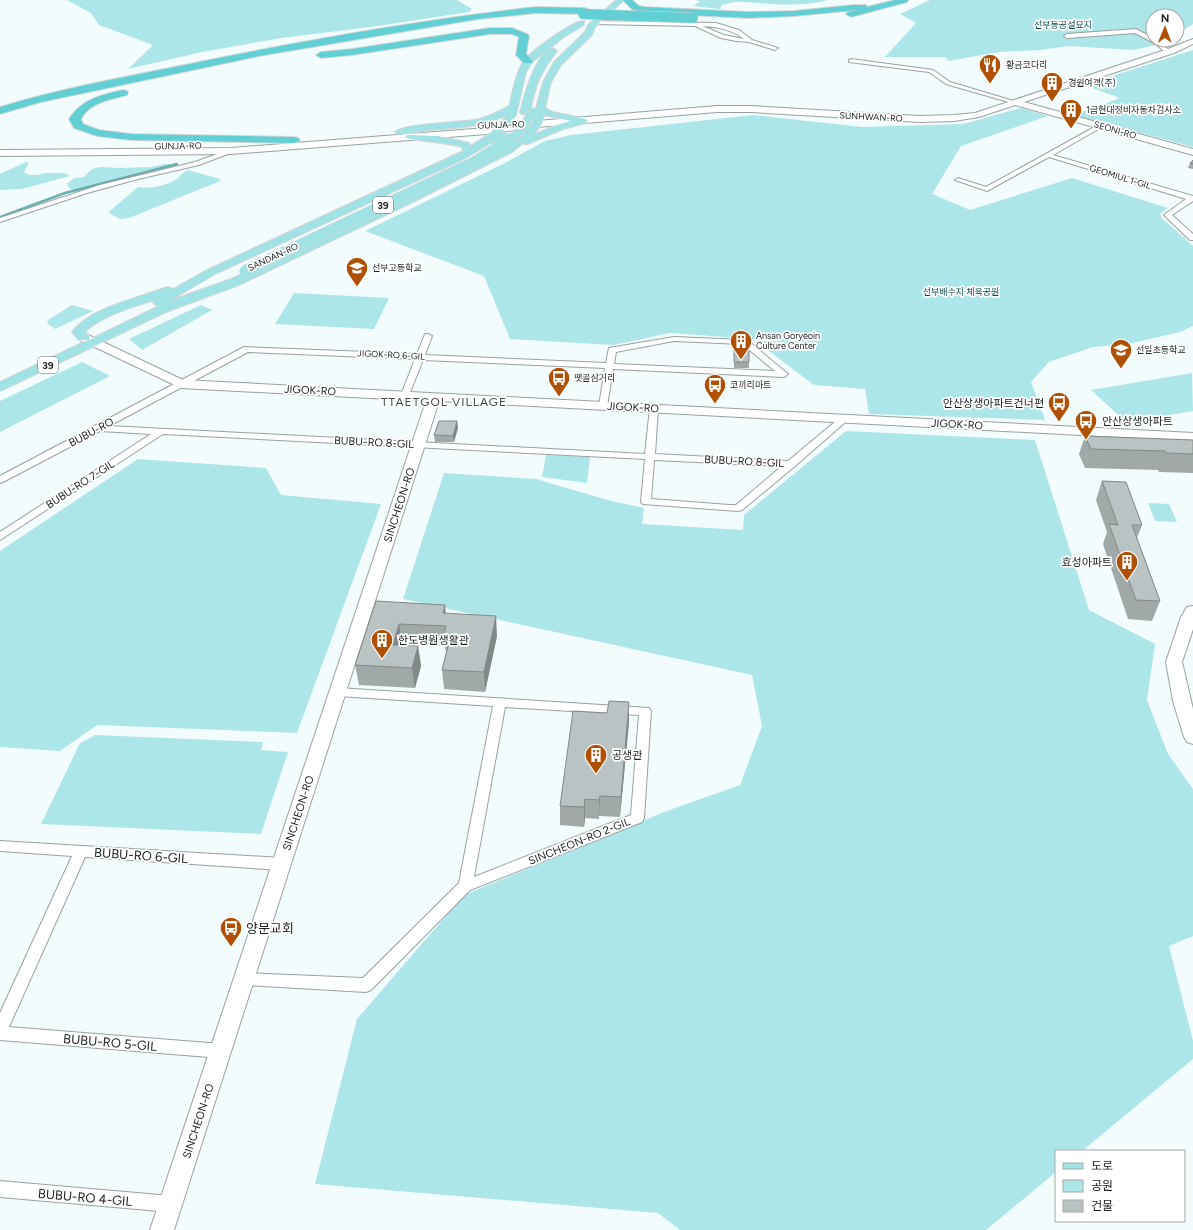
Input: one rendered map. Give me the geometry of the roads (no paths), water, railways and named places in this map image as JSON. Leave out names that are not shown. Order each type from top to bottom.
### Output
[{"type":"highway","points":[[627,0],[636,8],[644,10],[739,15],[807,13],[850,7],[863,7]]},
{"type":"highway","points":[[695,20],[817,15],[863,7],[887,0]]},
{"type":"highway","points":[[528,60],[520,55],[524,36],[519,33],[507,31],[490,31],[352,52],[306,56],[452,25],[529,14],[761,21],[820,18],[870,10],[904,0]]},
{"type":"highway","points":[[0,105],[38,99],[129,79],[259,54],[478,16],[536,10],[584,16]]},
{"type":"highway","points":[[0,116],[57,100],[149,86]]},
{"type":"highway","points":[[131,91],[103,98],[85,106],[78,113],[75,119],[78,126],[96,133],[131,137],[294,140]]},
{"type":"highway","points":[[0,111],[38,99]]},
{"type":"main road","name":"39","points":[[577,34],[584,16],[601,8],[609,0]]},
{"type":"main road","name":"39","points":[[532,111],[546,70],[555,58],[577,34],[593,25],[620,0]]},
{"type":"main road","points":[[510,136],[511,115],[522,72],[528,60],[584,16]]},
{"type":"main road","points":[[513,108],[516,111],[526,114],[534,113],[532,111],[544,98],[547,82],[557,64],[589,33],[593,25]]},
{"type":"main road","name":"SUNHWAN-RO","points":[[537,124],[717,109],[751,109],[900,118],[943,119],[976,115],[1168,52],[1193,41]]},
{"type":"main road","name":"SEONI-RO","points":[[1014,102],[1193,152]]},
{"type":"main road","points":[[400,132],[481,121],[495,118],[513,108]]},
{"type":"main road","points":[[532,111],[583,121]]},
{"type":"main road","points":[[158,307],[235,282],[411,199],[510,136],[527,136],[537,124],[532,111]]},
{"type":"main road","name":"SANDAN-RO","points":[[0,387],[90,339],[240,268],[473,163],[497,150],[532,111]]},
{"type":"main road","points":[[489,140],[560,127],[583,121]]},
{"type":"main road","name":"GUNJA-RO","points":[[0,148],[204,146],[400,132],[472,129],[510,136],[537,124]]},
{"type":"main road","name":"GUNJA-RO","points":[[0,153],[231,151],[410,136],[472,129]]},
{"type":"main road","points":[[410,136],[454,141],[466,145],[468,152]]},
{"type":"main road","points":[[90,339],[78,332],[81,327],[101,316],[171,290],[211,272],[468,152],[496,137],[508,136],[517,139],[518,141],[510,136]]},
{"type":"main road","points":[[0,158],[83,153]]},
{"type":"main road","points":[[158,307],[211,272]]},
{"type":"main road","name":"SANDAN-RO","points":[[0,375],[90,339]]},
{"type":"main road","name":"JIGOK-RO","points":[[90,339],[181,384],[1193,436]]},
{"type":"main road","name":"SINCHEON-RO","points":[[162,1230],[434,397]]},
{"type":"main road","points":[[1193,611],[1189,617],[1174,662],[1182,701],[1193,737]]},
{"type":"street","points":[[593,25],[695,20],[731,29],[744,35],[750,41],[775,48]]},
{"type":"street","points":[[695,20],[723,37],[740,41],[750,41]]},
{"type":"street","points":[[1067,36],[1136,31],[1158,43],[1168,52]]},
{"type":"street","points":[[851,61],[931,71],[948,83],[974,92],[1014,102]]},
{"type":"street","points":[[958,180],[987,189],[1100,126]]},
{"type":"street","points":[[0,220],[65,197],[136,177],[203,162],[217,158],[231,151]]},
{"type":"street","name":"GEOMIUL 1-GIL","points":[[1048,155],[1192,198]]},
{"type":"street","points":[[1192,198],[1168,215],[1193,238]]},
{"type":"street","points":[[405,395],[428,336]]},
{"type":"street","name":"JIGOK-RO 6-GIL","points":[[181,384],[248,349],[610,366],[784,374],[744,342],[674,338],[612,350],[610,366]]},
{"type":"street","points":[[603,406],[610,366]]},
{"type":"street","name":"BUBU-RO","points":[[0,480],[181,384]]},
{"type":"street","points":[[654,408],[646,502],[738,508],[792,464]]},
{"type":"street","name":"BUBU-RO 8-GIL","points":[[98,428],[792,464],[845,418]]},
{"type":"street","name":"BUBU-RO 7-GIL","points":[[0,537],[161,431]]},
{"type":"street","name":"SINCHEON-RO 2-GIL","points":[[244,979],[366,985],[465,886],[637,818],[645,711],[338,692]]},
{"type":"street","points":[[465,886],[500,702]]},
{"type":"street","name":"BUBU-RO 6-GIL","points":[[0,846],[282,864]]},
{"type":"street","points":[[0,1029],[80,851]]},
{"type":"street","name":"BUBU-RO 5-GIL","points":[[0,1033],[221,1051]]},
{"type":"street","name":"BUBU-RO 4-GIL","points":[[0,1190],[171,1204]]},
{"type":"waterway","points":[[0,217],[65,193],[177,164]]},
{"type":"place","name":"황금코다리","points":[[990,84]]},
{"type":"place","name":"경원여객(주)","points":[[1052,102]]},
{"type":"place","name":"1급현대정비자동차검사소","points":[[1071,130]]},
{"type":"place","name":"선부고등학교","points":[[357,288]]},
{"type":"place","name":"Ansan Goryeoin Culture Center","points":[[741,360]]},
{"type":"place","name":"선일초등학교","points":[[1121,370]]},
{"type":"place","name":"땟골삼거리","points":[[559,398]]},
{"type":"place","name":"코끼리마트","points":[[715,404]]},
{"type":"place","name":"안산상생아파트건너편","points":[[1059,422]]},
{"type":"place","name":"안산상생아파트","points":[[1086,440]]},
{"type":"place","name":"효성아파트","points":[[1127,582]]},
{"type":"place","name":"한도병원생활관","points":[[382,660]]},
{"type":"place","name":"공생관","points":[[596,774]]},
{"type":"place","name":"양문교회","points":[[231,948]]},
{"type":"district","name":"TTAETGOL VILLAGE","points":[[444,402]]},
{"type":"park label","name":"선부동공설묘지","points":[[1063,25]]},
{"type":"park label","name":"선부배수지 체육공원","points":[[961,292]]}]
